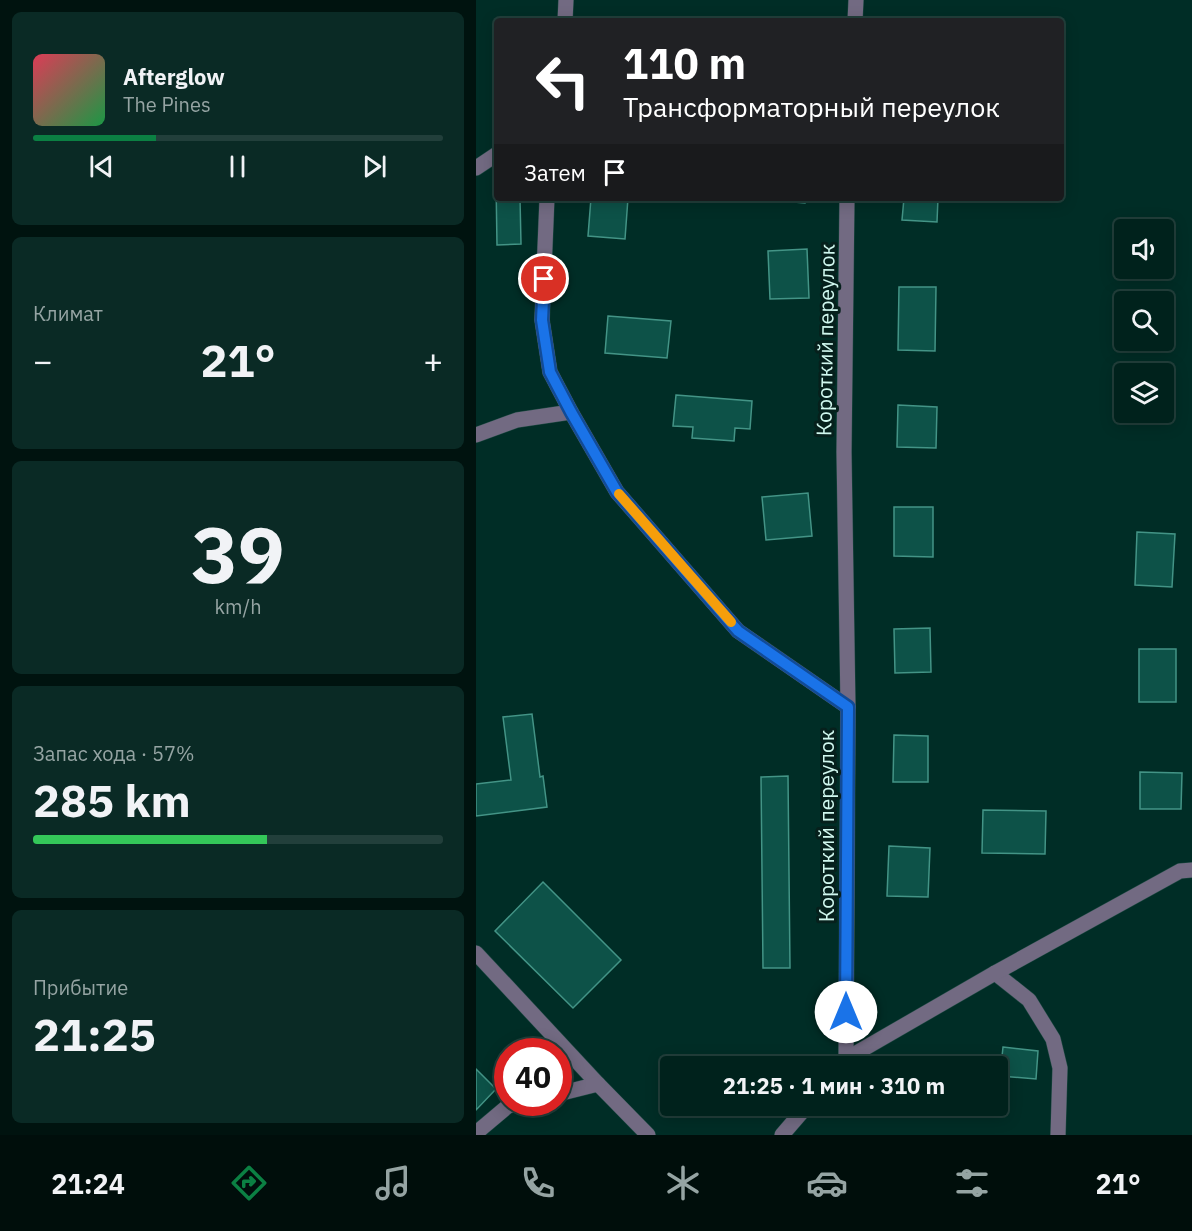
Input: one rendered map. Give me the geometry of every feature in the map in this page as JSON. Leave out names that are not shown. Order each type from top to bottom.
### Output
[{"type":"street","points":[[565,18],[566,0]]},
{"type":"street","points":[[855,18],[856,0]]},
{"type":"street","points":[[476,168],[494,156]]},
{"type":"street","points":[[547,201],[542,320],[550,372],[617,492],[738,631],[848,707]]},
{"type":"street","name":"Короткий переулок","points":[[843,1056],[848,707],[844,452],[847,201]]},
{"type":"street","points":[[476,435],[516,420],[571,412]]},
{"type":"street","name":"Короткий переулок","points":[[855,1056],[995,973],[1180,871],[1193,870]]},
{"type":"street","points":[[476,953],[648,1135]]},
{"type":"street","points":[[995,973],[1029,1000],[1053,1039],[1060,1068],[1058,1135]]},
{"type":"street","points":[[572,1090],[598,1084]]},
{"type":"street","points":[[476,1133],[496,1116]]},
{"type":"street","points":[[782,1135],[798,1116]]},
{"type":"building","points":[[496,201],[520,201],[521,244],[497,245]]},
{"type":"building","points":[[591,201],[628,201],[625,239],[588,236]]},
{"type":"building","points":[[782,201],[805,201],[805,203]]},
{"type":"building","points":[[904,201],[938,201],[937,222],[902,220]]},
{"type":"building","points":[[807,249],[809,298],[770,299],[768,251]]},
{"type":"building","points":[[899,287],[936,287],[935,351],[898,350]]},
{"type":"building","points":[[608,316],[671,321],[667,358],[605,353]]},
{"type":"building","points":[[676,395],[752,401],[750,429],[735,428],[734,441],[692,438],[693,427],[673,426]]},
{"type":"building","points":[[898,405],[937,407],[936,448],[897,447]]},
{"type":"building","points":[[808,493],[812,536],[766,540],[762,497]]},
{"type":"building","points":[[894,507],[933,507],[933,557],[894,556]]},
{"type":"building","points":[[1137,532],[1175,534],[1172,587],[1135,585]]},
{"type":"building","points":[[930,628],[931,672],[895,673],[894,629]]},
{"type":"building","points":[[1139,649],[1176,649],[1176,702],[1139,702]]},
{"type":"building","points":[[532,714],[540,777],[543,776],[547,807],[476,816],[476,784],[511,780],[503,717]]},
{"type":"building","points":[[894,735],[928,736],[928,782],[893,782]]},
{"type":"building","points":[[1140,772],[1182,773],[1181,809],[1140,809]]},
{"type":"building","points":[[788,776],[790,968],[763,968],[761,777]]},
{"type":"building","points":[[983,810],[1046,811],[1045,854],[982,853]]},
{"type":"building","points":[[889,846],[930,848],[928,897],[887,896]]},
{"type":"building","points":[[543,882],[621,960],[573,1008],[495,931]]},
{"type":"building","points":[[1003,1047],[1038,1051],[1036,1079],[1008,1077],[1008,1056],[1002,1056]]},
{"type":"building","points":[[476,1069],[494,1087],[494,1091],[476,1110]]},
{"type":"slow traffic","points":[[619,494],[731,622]]},
{"type":"route","points":[[544,279],[542,320],[550,372],[617,492],[738,631],[848,707],[846,1012]]}]
